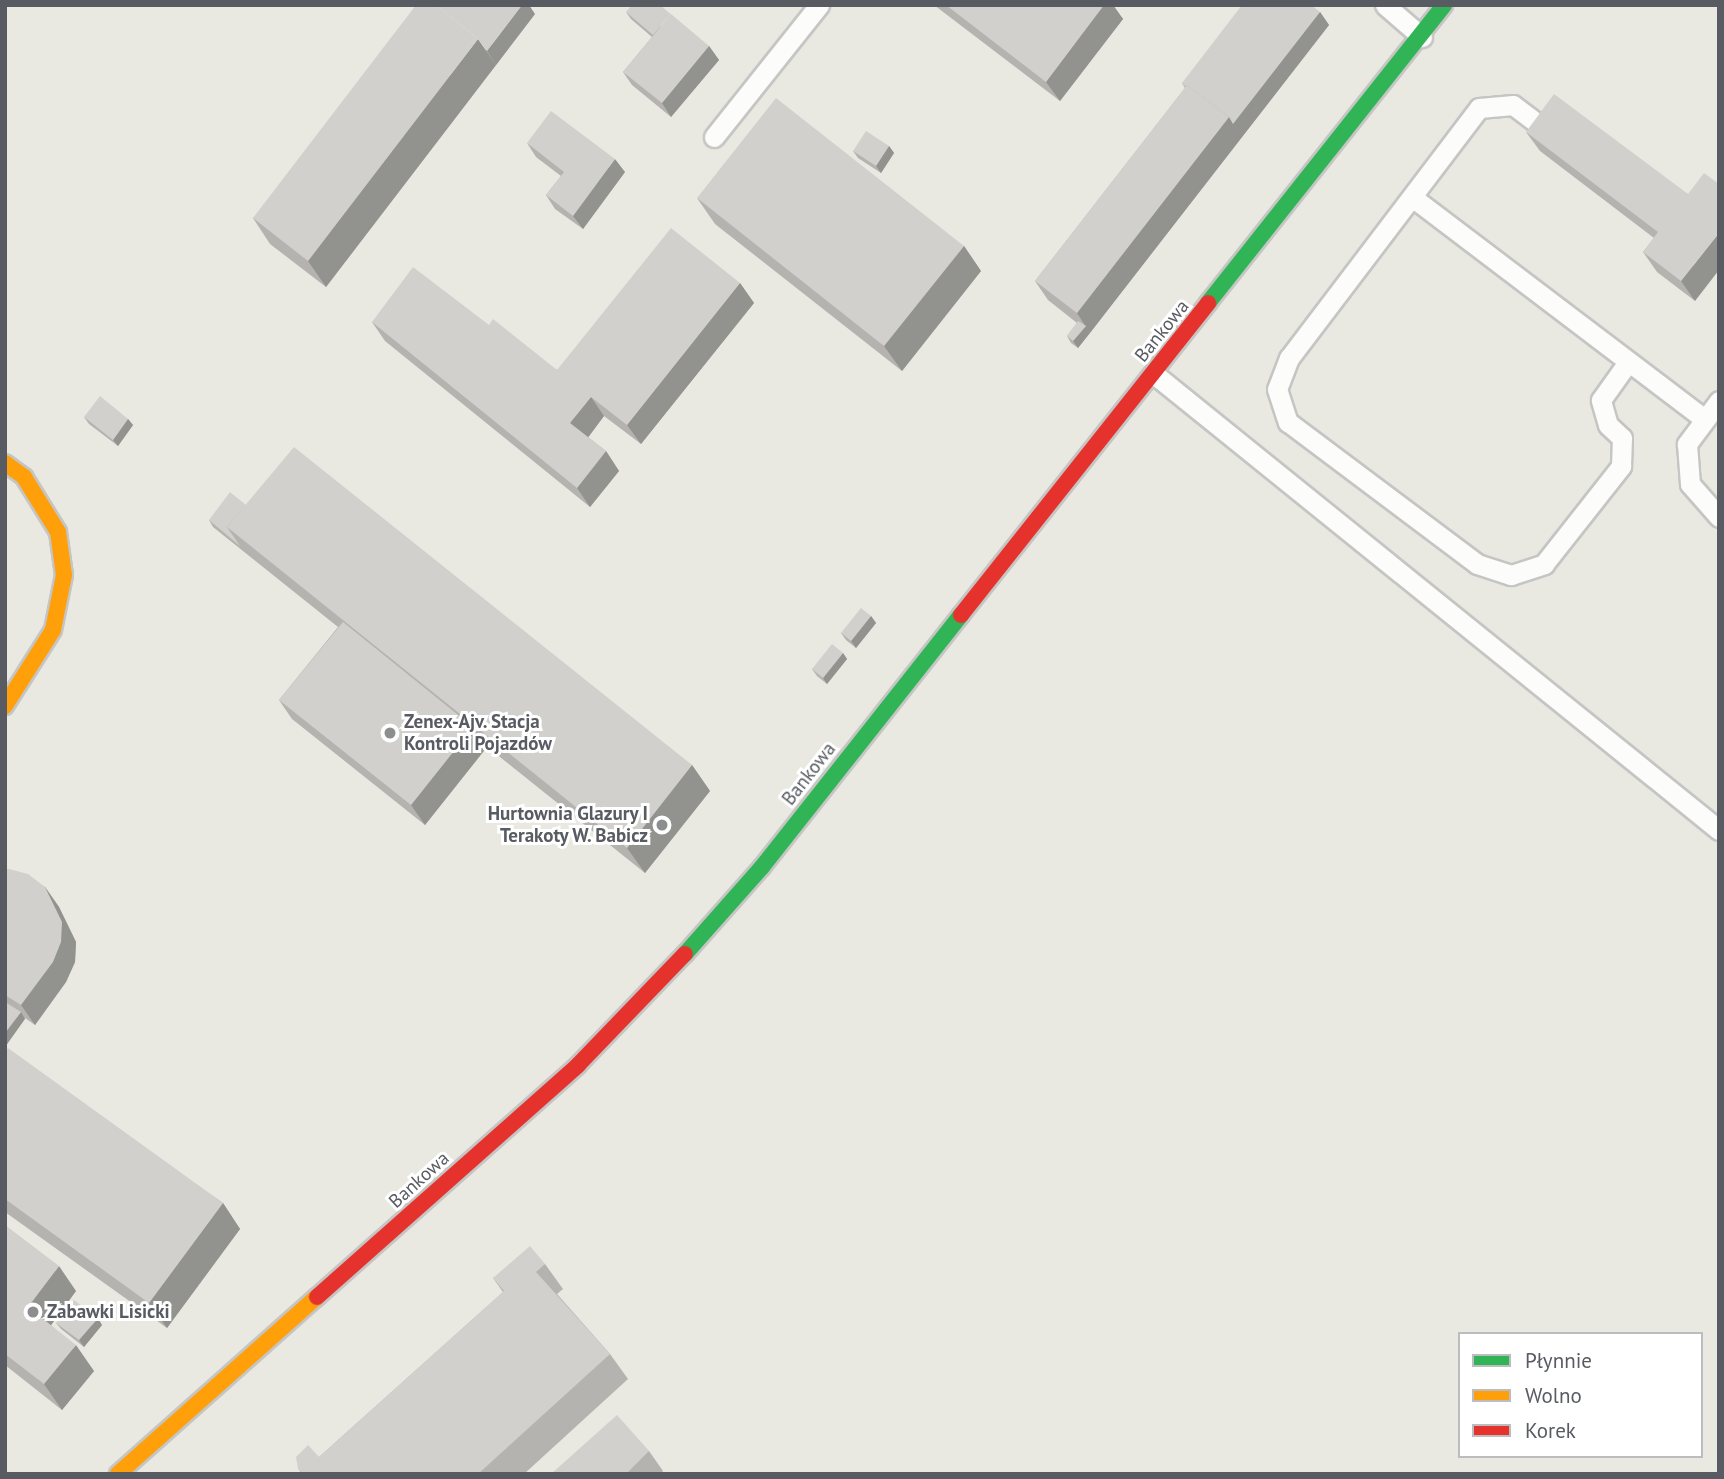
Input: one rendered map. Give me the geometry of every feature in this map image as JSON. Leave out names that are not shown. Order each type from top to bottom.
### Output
[{"type":"street","name":"Bankowa","points":[[118,1474],[568,1074],[670,971],[762,867],[1445,8]]},
{"type":"street","points":[[5,463],[36,493],[58,532],[64,575],[52,630],[5,706]]},
{"type":"lane","points":[[714,137],[819,5]]},
{"type":"lane","points":[[1385,5],[1422,37]]},
{"type":"lane","points":[[1546,130],[1513,104],[1479,108],[1289,358],[1278,389],[1288,422],[1477,564],[1511,575],[1544,564],[1621,466],[1622,438],[1608,425],[1601,400],[1628,362]]},
{"type":"lane","points":[[1412,197],[1704,419]]},
{"type":"lane","points":[[1154,374],[1719,830]]},
{"type":"lane","points":[[1719,401],[1688,444],[1690,484],[1719,517]]},
{"type":"building","points":[[416,5],[436,5],[478,39],[308,261],[253,218]]},
{"type":"building","points":[[436,5],[522,5],[487,51],[478,39]]},
{"type":"building","points":[[632,5],[660,5],[671,14],[653,35],[626,12]]},
{"type":"building","points":[[946,5],[1104,5],[1046,82]]},
{"type":"building","points":[[1242,5],[1311,5],[1320,12],[1233,124],[1229,117],[1182,83]]},
{"type":"building","points":[[671,14],[709,46],[662,103],[623,72]]},
{"type":"building","points":[[1187,85],[1229,117],[1077,313],[1035,281]]},
{"type":"building","points":[[1554,94],[1688,194],[1704,173],[1719,184],[1719,233],[1681,281],[1643,252],[1658,232],[1526,132]]},
{"type":"building","points":[[776,98],[964,246],[884,346],[697,198]]},
{"type":"building","points":[[551,111],[615,159],[573,216],[546,195],[564,172],[527,143]]},
{"type":"building","points":[[866,131],[889,146],[876,166],[853,151]]},
{"type":"building","points":[[671,228],[740,283],[627,425],[591,397],[570,423],[606,451],[577,488],[372,322],[413,267],[489,325],[493,319],[557,370]]},
{"type":"building","points":[[1078,321],[1086,326],[1073,341],[1067,336]]},
{"type":"building","points":[[100,396],[128,419],[113,440],[84,417]]},
{"type":"building","points":[[294,447],[692,765],[627,848],[227,527]]},
{"type":"building","points":[[230,492],[246,505],[227,527],[240,546],[209,520]]},
{"type":"building","points":[[861,608],[871,616],[851,641],[841,633]]},
{"type":"building","name":"Zenex-Ajv. Stacja Kontroli Pojazdów","points":[[343,622],[473,727],[411,805],[279,700]]},
{"type":"building","points":[[832,644],[843,653],[823,678],[812,669]]},
{"type":"building","points":[[5,869],[28,874],[45,887],[62,922],[61,942],[53,962],[21,1005],[5,995]]},
{"type":"building","points":[[5,1002],[21,1012],[5,1033]]},
{"type":"building","points":[[8,1048],[223,1203],[149,1303],[5,1199],[5,1051]]},
{"type":"building","name":"Zabawki Lisicki","points":[[5,1225],[59,1266],[28,1307],[76,1345],[44,1384],[5,1354]]},
{"type":"building","points":[[530,1246],[545,1264],[536,1272],[610,1354],[478,1474],[303,1474],[298,1468],[296,1457],[308,1445],[319,1457],[504,1291],[493,1278]]},
{"type":"building","points":[[74,1300],[98,1318],[79,1340],[56,1323]]},
{"type":"building","points":[[617,1415],[649,1451],[626,1474],[551,1474]]},
{"type":"traffic: fast","points":[[1208,303],[1444,5]]},
{"type":"traffic: fast","points":[[685,954],[762,867],[961,615]]},
{"type":"traffic: slow","points":[[5,463],[24,477],[58,532],[64,575],[53,630],[5,706]]},
{"type":"traffic: slow","points":[[118,1474],[317,1297]]},
{"type":"traffic: jam","points":[[961,615],[1208,303]]},
{"type":"traffic: jam","points":[[317,1297],[578,1065],[685,954]]},
{"type":"place","name":"Zenex-Ajv. Stacja Kontroli Pojazdów","points":[[390,733]]},
{"type":"place","name":"Hurtownia Glazury I Terakoty W. Babicz","points":[[662,825]]},
{"type":"place","name":"Zabawki Lisicki","points":[[33,1312]]}]
